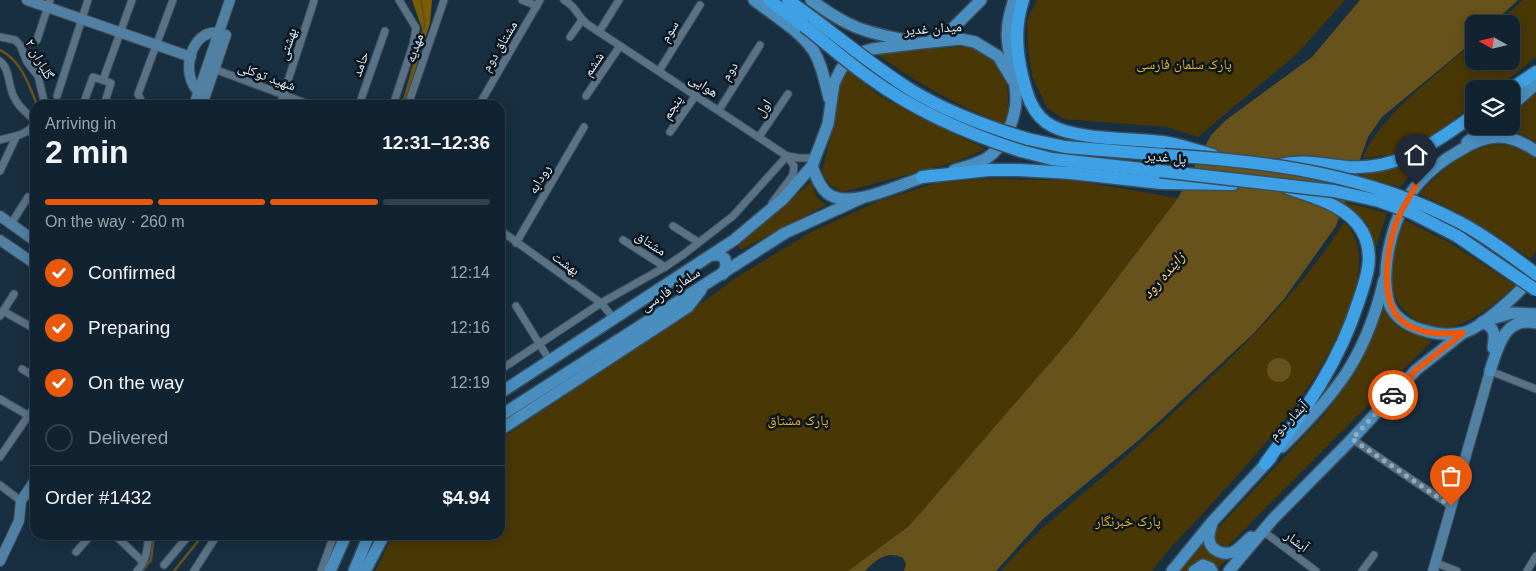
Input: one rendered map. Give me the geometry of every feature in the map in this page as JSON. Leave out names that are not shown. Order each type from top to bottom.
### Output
[{"type":"highway","points":[[769,0],[809,23]]},
{"type":"highway","points":[[788,0],[809,23]]},
{"type":"highway","points":[[1023,0],[1016,28],[1016,48],[1027,97],[1038,115],[1052,126],[1072,132],[1164,142],[1228,159]]},
{"type":"highway","name":"پل غدیر","points":[[809,23],[912,90],[946,108],[1003,131],[1064,147],[1164,156],[1228,159],[1279,165],[1336,176],[1382,188],[1413,200],[1462,224],[1536,273]]},
{"type":"highway","name":"پل غدیر","points":[[809,23],[870,79],[906,102],[940,120],[1021,151],[1052,159],[1160,177],[1334,191],[1379,201],[1410,212],[1457,236],[1536,290]]},
{"type":"highway","points":[[1520,83],[1536,72]]},
{"type":"highway","points":[[1279,165],[1307,162],[1347,167],[1375,166],[1411,156],[1465,121]]},
{"type":"highway","points":[[922,178],[990,170],[1160,177]]},
{"type":"highway","points":[[1265,464],[1314,397],[1333,366],[1348,333],[1369,265],[1368,247],[1362,230],[1355,223],[1331,203],[1278,185]]},
{"type":"main road","points":[[27,0],[49,4],[82,20],[191,57]]},
{"type":"main road","points":[[196,100],[230,0]]},
{"type":"main road","points":[[204,100],[238,0]]},
{"type":"main road","points":[[754,0],[800,36],[813,51],[822,73],[830,103]]},
{"type":"main road","points":[[811,0],[840,22],[873,35],[924,43],[952,29],[981,0]]},
{"type":"main road","points":[[1013,81],[1006,34],[1008,16],[1014,0]]},
{"type":"main road","points":[[813,51],[824,48],[833,42],[839,33],[840,22]]},
{"type":"main road","points":[[199,92],[191,84],[189,78],[191,57],[201,37],[207,33],[219,33]]},
{"type":"main road","name":"میدان غدیر","points":[[960,39],[975,42],[998,56],[1013,81],[1016,98],[1013,119],[1005,136],[988,157],[958,169],[922,178],[862,198],[839,199],[827,193],[819,184],[814,162],[828,124],[834,83],[841,68],[855,54],[872,49],[960,39]]},
{"type":"main road","points":[[1520,98],[1536,84]]},
{"type":"main road","points":[[1463,333],[1434,334],[1405,324],[1390,304],[1386,269],[1391,240],[1399,216],[1416,185],[1442,160],[1476,135]]},
{"type":"main road","points":[[1442,160],[1466,146],[1490,137],[1506,137],[1524,143],[1536,151]]},
{"type":"main road","name":"سلمان فارسی","points":[[505,390],[734,240],[783,199],[814,162]]},
{"type":"main road","name":"سلمان فارسی","points":[[505,413],[785,233],[862,198]]},
{"type":"main road","points":[[0,216],[30,237]]},
{"type":"main road","points":[[0,240],[30,261]]},
{"type":"main road","points":[[734,240],[733,251],[737,256],[748,257]]},
{"type":"main road","points":[[712,255],[725,259],[726,266],[722,274]]},
{"type":"main road","name":"آبشار دوم","points":[[1172,571],[1212,522],[1265,464],[1319,411],[1338,388],[1355,362],[1377,309],[1386,269]]},
{"type":"main road","points":[[1229,571],[1273,519],[1352,439],[1416,370],[1522,290],[1536,273]]},
{"type":"main road","points":[[505,427],[688,308],[705,285]]},
{"type":"main road","points":[[1482,322],[1512,313],[1536,314]]},
{"type":"main road","points":[[1482,322],[1492,326],[1496,333],[1490,371]]},
{"type":"main road","points":[[1434,567],[1500,340],[1509,327],[1519,322],[1536,323]]},
{"type":"main road","points":[[0,561],[4,546],[19,521],[21,502],[30,488]]},
{"type":"main road","points":[[1212,522],[1209,539],[1211,547],[1218,552],[1226,554],[1234,551],[1273,519]]},
{"type":"main road","points":[[330,571],[344,540]]},
{"type":"main road","points":[[354,571],[367,540]]},
{"type":"main road","points":[[365,571],[381,540]]},
{"type":"main road","points":[[1194,571],[1203,565],[1212,571]]},
{"type":"street","points":[[57,96],[88,0]]},
{"type":"street","points":[[103,80],[132,0]]},
{"type":"street","points":[[141,100],[138,94],[173,0]]},
{"type":"street","points":[[395,100],[413,45],[416,28],[399,0]]},
{"type":"street","name":"مهدیه","points":[[410,100],[444,0]]},
{"type":"street","points":[[522,0],[539,3]]},
{"type":"street","name":"هوایی","points":[[564,0],[574,4],[582,20],[599,32],[787,156]]},
{"type":"street","points":[[599,32],[618,0]]},
{"type":"street","name":"بهشتی","points":[[282,100],[314,1]]},
{"type":"street","name":"مشتاق دوم","points":[[482,100],[539,3]]},
{"type":"street","points":[[37,40],[49,4]]},
{"type":"street","name":"سوم","points":[[659,71],[700,5]]},
{"type":"street","points":[[570,37],[582,20]]},
{"type":"street","name":"حامد","points":[[361,100],[385,31]]},
{"type":"street","name":"گلباران ۲","points":[[0,37],[15,40],[20,45],[27,62],[38,76],[44,100]]},
{"type":"street","name":"دوم","points":[[719,110],[760,45]]},
{"type":"street","name":"ششم","points":[[586,96],[620,46]]},
{"type":"street","points":[[0,61],[4,64],[8,85],[20,106],[30,117]]},
{"type":"street","name":"شهید توکلی","points":[[214,69],[297,100]]},
{"type":"street","points":[[85,100],[93,77],[111,83],[106,100]]},
{"type":"street","points":[[0,86],[8,85]]},
{"type":"street","name":"اول","points":[[759,136],[788,94]]},
{"type":"street","name":"پنجم","points":[[670,132],[696,95]]},
{"type":"street","name":"رودابه","points":[[516,243],[584,127]]},
{"type":"street","points":[[0,140],[29,132]]},
{"type":"street","points":[[0,171],[16,137]]},
{"type":"street","points":[[787,156],[814,162]]},
{"type":"street","points":[[765,214],[793,175],[794,166],[787,156]]},
{"type":"street","points":[[505,366],[601,303],[665,267],[734,216],[787,156]]},
{"type":"street","points":[[12,224],[28,197]]},
{"type":"street","points":[[673,226],[698,242]]},
{"type":"street","name":"بهشت","points":[[505,234],[601,303],[614,320]]},
{"type":"street","name":"مشتاق","points":[[623,240],[665,267]]},
{"type":"street","points":[[14,294],[1,313],[30,327]]},
{"type":"street","points":[[516,306],[550,361]]},
{"type":"street","points":[[22,369],[30,374]]},
{"type":"street","points":[[1490,371],[1536,389]]},
{"type":"street","points":[[0,399],[29,416],[0,457]]},
{"type":"street","points":[[1352,439],[1451,506]]},
{"type":"street","points":[[0,485],[21,502]]},
{"type":"street","name":"آبشار","points":[[1263,530],[1316,571]]},
{"type":"street","points":[[76,552],[87,540]]},
{"type":"street","points":[[120,540],[144,562]]},
{"type":"street","points":[[137,571],[144,562],[148,540]]},
{"type":"street","points":[[164,565],[185,540]]},
{"type":"street","points":[[194,571],[214,540]]},
{"type":"street","points":[[321,571],[332,540]]},
{"type":"street","points":[[1362,571],[1374,555]]},
{"type":"street","points":[[1527,571],[1536,556]]},
{"type":"street","points":[[1434,567],[1457,571]]},
{"type":"green space","name":"پارک سلمان فارسی","points":[[1037,0],[1345,0],[1298,53],[1198,137],[1166,127],[1064,119],[1047,108],[1032,76],[1028,47],[1027,20]]},
{"type":"green space","points":[[1523,0],[1536,0],[1536,57],[1520,70],[1520,15],[1506,15]]},
{"type":"green space","points":[[973,46],[994,59],[1004,73],[1008,90],[1008,108],[1005,124],[937,92],[874,52]]},
{"type":"green space","points":[[1465,50],[1465,70],[1520,70],[1507,80],[1465,80],[1465,112],[1436,133],[1390,155],[1363,158],[1370,143],[1382,127],[1428,81]]},
{"type":"green space","points":[[847,69],[880,96],[986,149],[955,162],[843,192],[830,185],[822,172],[834,122],[840,83]]},
{"type":"green space","points":[[1536,93],[1536,142],[1520,134],[1520,108]]},
{"type":"green space","points":[[1493,144],[1516,147],[1536,159],[1536,251],[1531,259],[1477,224],[1419,194],[1452,163],[1470,153]]},
{"type":"green space","points":[[1423,159],[1400,187],[1357,176],[1402,166]]},
{"type":"green space","name":"پارک مشتاق","points":[[979,179],[1073,180],[1178,198],[1074,335],[909,526],[848,571],[375,571],[390,540],[505,540],[505,436],[673,324],[737,277],[813,231],[879,201],[936,183]]},
{"type":"green space","points":[[811,182],[817,197],[826,205],[741,250],[738,246]]},
{"type":"green space","points":[[1340,201],[1387,213],[1375,250],[1364,222],[1354,211]]},
{"type":"green space","points":[[1405,220],[1452,244],[1515,285],[1491,306],[1464,323],[1439,328],[1417,321],[1400,305],[1394,294],[1391,282],[1392,257]]},
{"type":"green space","name":"پارک خبرنگار","points":[[1344,222],[1355,237],[1359,262],[1355,289],[1330,351],[1313,380],[1272,435],[1152,571],[1001,571],[1040,530],[1113,468],[1253,335],[1310,270]]},
{"type":"green space","points":[[1384,308],[1409,332],[1432,341],[1228,546],[1220,547],[1214,541],[1217,529],[1322,417],[1341,393],[1360,362],[1381,310]]},
{"type":"green space","points":[[1204,538],[1230,557],[1216,570],[1212,563],[1201,561],[1191,571],[1177,571]]},
{"type":"shaded area","points":[[412,0],[432,0],[430,23],[406,100],[403,100],[424,34]]},
{"type":"water","name":"زاینده رود","points":[[1360,0],[1518,0],[1502,15],[1465,15],[1465,48],[1382,117],[1368,137],[1336,226],[1284,299],[1254,333],[1139,440],[1043,519],[996,571],[904,571],[906,564],[903,558],[892,555],[882,557],[865,571],[848,571],[909,526],[1074,335],[1178,198],[1211,135],[1226,120],[1312,57]]},
{"type":"water","points":[[1279,358],[1288,361],[1291,370],[1288,379],[1279,382],[1270,379],[1267,370],[1270,361]]},
{"type":"waterway","points":[[404,100],[425,23],[421,0]]},
{"type":"waterway","points":[[0,50],[14,60],[19,67],[35,100]]},
{"type":"waterway","points":[[142,571],[151,560],[153,540]]},
{"type":"waterway","points":[[174,571],[199,540]]},
{"type":"way so far","points":[[1393,395],[1352,439],[1451,506]]},
{"type":"route","points":[[1393,395],[1416,370],[1463,333],[1434,334],[1405,324],[1390,304],[1386,269],[1391,240],[1399,216],[1416,185]]}]
